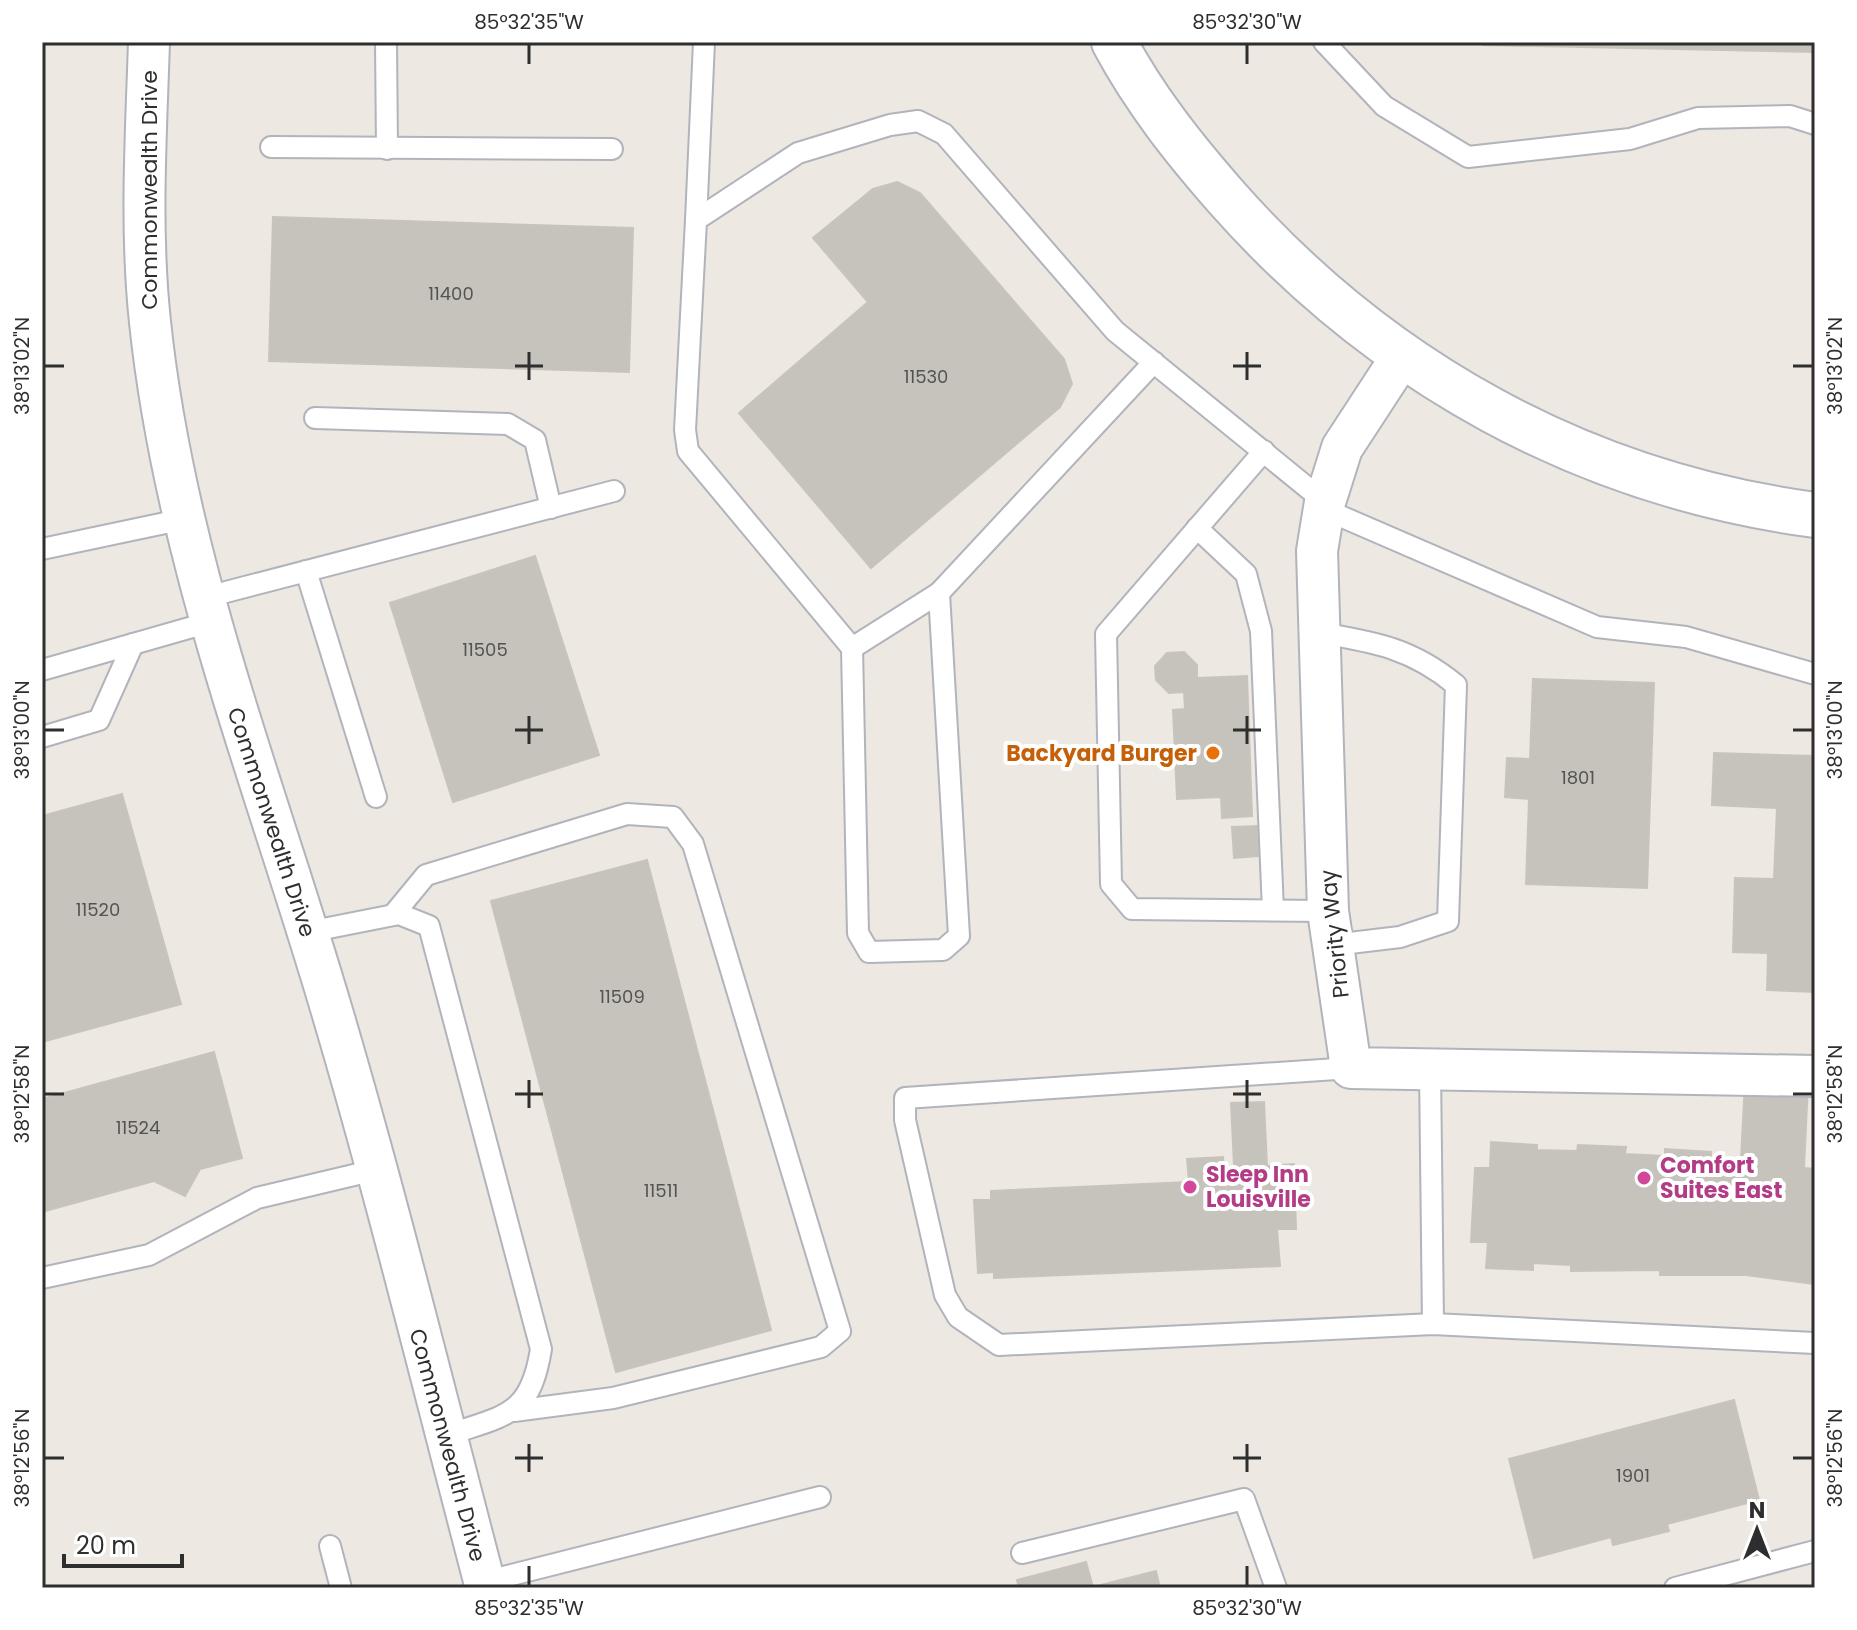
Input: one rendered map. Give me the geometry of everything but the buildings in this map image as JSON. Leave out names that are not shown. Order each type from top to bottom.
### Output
[{"type":"street","name":"Commonwealth Drive","points":[[149,42],[144,214],[150,319],[164,424],[184,519],[206,610],[308,932],[375,1170],[485,1585]]},
{"type":"street","points":[[1114,42],[1178,142],[1278,256],[1380,342],[1497,415],[1588,457],[1712,496],[1815,515]]},
{"type":"street","name":"Priority Way","points":[[1351,1068],[1330,928],[1317,551],[1324,505],[1342,448],[1402,356]]},
{"type":"street","points":[[1351,1068],[1815,1076]]},
{"type":"lane","points":[[386,42],[387,149]]},
{"type":"lane","points":[[704,42],[685,430],[688,451],[852,648],[858,933],[869,952],[943,950],[959,936],[939,593]]},
{"type":"lane","points":[[1324,42],[1384,106],[1468,157],[1630,139],[1698,118],[1790,116],[1815,124]]},
{"type":"lane","points":[[696,220],[798,153],[890,125],[918,121],[944,134],[1115,331],[1264,451],[1324,505],[1597,627],[1686,637],[1815,674]]},
{"type":"lane","points":[[271,147],[612,149]]},
{"type":"lane","points":[[852,648],[939,593],[1154,362]]},
{"type":"lane","points":[[315,418],[508,424],[535,440],[551,508]]},
{"type":"lane","points":[[1264,451],[1106,634],[1111,884],[1132,909],[1273,910],[1330,928],[1400,937],[1448,921],[1456,685],[1428,662],[1377,643],[1321,633]]},
{"type":"lane","points":[[42,670],[133,644],[206,610],[306,571],[614,491]]},
{"type":"lane","points":[[42,549],[184,519]]},
{"type":"lane","points":[[1197,528],[1246,574],[1261,631],[1273,910]]},
{"type":"lane","points":[[306,571],[376,797]]},
{"type":"lane","points":[[42,737],[99,720],[133,644]]},
{"type":"lane","points":[[393,915],[426,875],[627,814],[673,817],[693,844],[840,1331],[821,1347],[628,1395],[514,1411],[445,1436]]},
{"type":"lane","points":[[308,932],[393,915],[416,918],[429,926],[541,1349],[536,1381],[514,1411]]},
{"type":"lane","points":[[1351,1068],[905,1098],[905,1120],[945,1295],[958,1317],[999,1345],[1433,1324],[1815,1343]]},
{"type":"lane","points":[[1430,1069],[1433,1324]]},
{"type":"lane","points":[[42,1278],[149,1255],[257,1198],[375,1170]]},
{"type":"lane","points":[[485,1585],[820,1497]]},
{"type":"lane","points":[[1022,1553],[1244,1499],[1276,1588]]},
{"type":"lane","points":[[330,1546],[341,1588]]},
{"type":"lane","points":[[1675,1588],[1815,1551]]},
{"type":"place","name":"Backyard Burger","points":[[1213,753]]},
{"type":"place","name":"Comfort Suites East","points":[[1644,1178]]},
{"type":"place","name":"Sleep Inn Louisville","points":[[1190,1187]]}]
